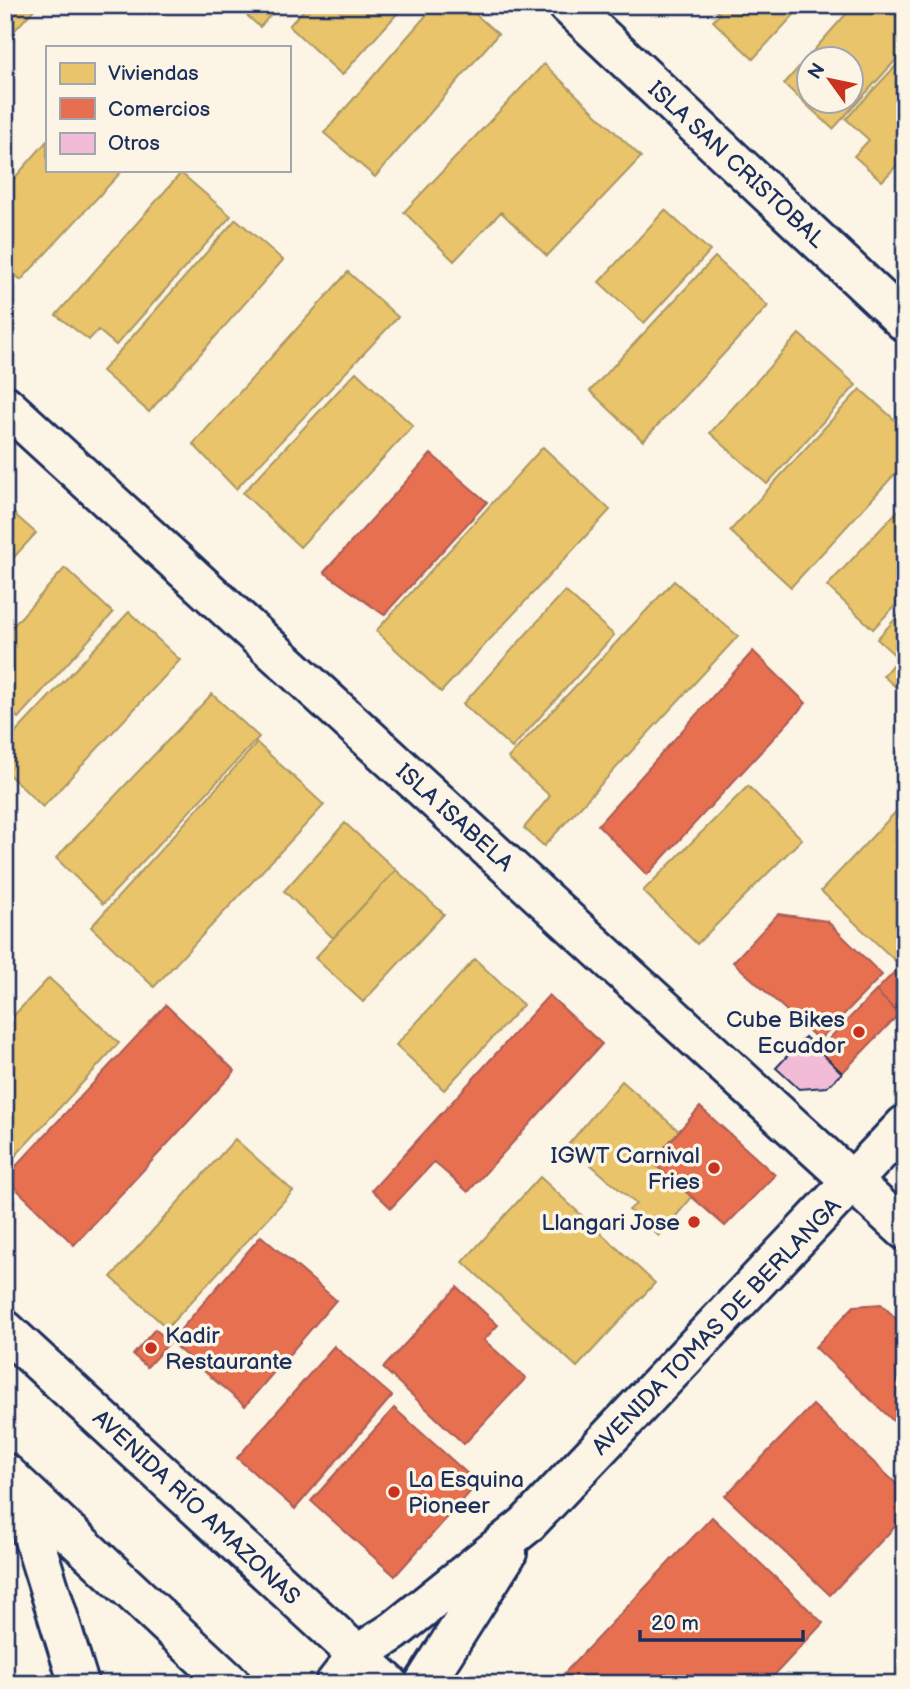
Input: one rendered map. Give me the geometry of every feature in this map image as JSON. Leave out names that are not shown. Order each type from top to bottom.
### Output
[{"type":"street","name":"ISLA SAN CRISTOBAL","points":[[568,5],[905,322]]},
{"type":"street","name":"ISLA ISABELA","points":[[5,405],[905,1230]]},
{"type":"street","name":"AVENIDA TOMAS DE BERLANGA","points":[[346,1669],[526,1525],[905,1125]]},
{"type":"street","name":"AVENIDA RÍO AMAZONAS","points":[[5,1330],[346,1669],[389,1684]]},
{"type":"street","points":[[11,1478],[79,1684]]},
{"type":"street","points":[[11,1478],[231,1684]]},
{"type":"street","name":"AVENIDA TOMAS DE BERLANGA","points":[[424,1684],[526,1525]]},
{"type":"building: Viviendas","points":[[5,5],[38,5],[5,41]]},
{"type":"building: Viviendas","points":[[235,5],[279,5],[260,27]]},
{"type":"building: Viviendas","points":[[308,5],[405,5],[342,75],[289,26]]},
{"type":"building: Viviendas","points":[[435,5],[465,5],[498,34],[375,177],[324,133]]},
{"type":"building: Viviendas","points":[[710,5],[803,5],[753,59],[713,21],[720,14]]},
{"type":"building: Viviendas","points":[[854,5],[905,5],[905,50],[864,95],[864,46],[818,46]]},
{"type":"building: Viviendas","points":[[905,56],[905,157],[882,181],[854,156],[869,140],[846,119],[849,116],[864,116],[864,100]]},
{"type":"building: Viviendas","points":[[544,64],[641,157],[547,256],[501,212],[454,261],[404,212]]},
{"type":"building: Viviendas","points":[[794,73],[794,93],[784,84]]},
{"type":"building: Viviendas","points":[[819,116],[845,116],[833,129]]},
{"type":"building: Viviendas","points":[[46,142],[46,172],[121,172],[21,280],[5,266],[5,189]]},
{"type":"building: Viviendas","points":[[181,173],[231,216],[116,345],[98,330],[89,340],[56,315]]},
{"type":"building: Viviendas","points":[[665,210],[710,251],[644,323],[599,282]]},
{"type":"building: Viviendas","points":[[236,219],[283,260],[149,412],[102,371]]},
{"type":"building: Viviendas","points":[[715,257],[768,306],[643,441],[590,391]]},
{"type":"building: Viviendas","points":[[348,272],[398,317],[236,489],[193,444]]},
{"type":"building: Viviendas","points":[[799,334],[856,385],[767,484],[710,433]]},
{"type":"building: Viviendas","points":[[356,372],[413,426],[300,547],[243,493]]},
{"type":"building: Viviendas","points":[[860,389],[905,429],[905,463],[791,587],[730,531]]},
{"type":"building: Viviendas","points":[[543,447],[610,510],[441,692],[376,631]]},
{"type":"building: Viviendas","points":[[905,503],[905,595],[873,629],[827,586]]},
{"type":"building: Viviendas","points":[[5,506],[36,533],[5,567]]},
{"type":"building: Viviendas","points":[[65,568],[113,613],[18,718],[5,706],[5,635]]},
{"type":"building: Viviendas","points":[[674,581],[738,636],[544,846],[524,828],[550,796],[508,758]]},
{"type":"building: Viviendas","points":[[565,591],[614,635],[512,748],[463,704]]},
{"type":"building: Viviendas","points":[[905,608],[905,695],[883,676],[898,658],[877,639]]},
{"type":"building: Viviendas","points":[[129,612],[180,660],[43,807],[5,771],[5,744]]},
{"type":"building: Viviendas","points":[[212,694],[259,737],[103,904],[56,858]]},
{"type":"building: Viviendas","points":[[257,743],[324,805],[154,987],[91,927]]},
{"type":"building: Viviendas","points":[[748,786],[802,839],[697,944],[643,891]]},
{"type":"building: Viviendas","points":[[905,802],[905,970],[821,891]]},
{"type":"building: Viviendas","points":[[345,823],[396,870],[333,938],[284,891]]},
{"type":"building: Viviendas","points":[[396,870],[444,914],[363,1002],[315,958]]},
{"type":"building: Viviendas","points":[[475,959],[523,1005],[444,1090],[396,1045]]},
{"type":"building: Viviendas","points":[[49,978],[119,1043],[6,1166],[5,1025]]},
{"type":"building: Viviendas","points":[[622,1081],[679,1131],[652,1162],[692,1197],[659,1236],[629,1210],[636,1204],[568,1145]]},
{"type":"building: Viviendas","points":[[235,1139],[293,1191],[167,1328],[111,1277]]},
{"type":"building: Viviendas","points":[[540,1177],[655,1283],[577,1367],[463,1262]]},
{"type":"building: Comercios","points":[[431,454],[487,502],[384,615],[324,572]]},
{"type":"building: Comercios","points":[[753,651],[806,703],[647,875],[598,825]]},
{"type":"building: Comercios","points":[[778,914],[827,921],[882,975],[819,1040],[733,962]]},
{"type":"building: Comercios","points":[[898,968],[905,973],[905,1008],[899,1014],[876,991]]},
{"type":"building: Comercios","name":"Cube Bikes Ecuador","points":[[876,991],[899,1014],[842,1073],[818,1050]]},
{"type":"building: Comercios","points":[[549,995],[602,1044],[468,1192],[434,1162],[391,1208],[372,1190]]},
{"type":"building: Comercios","points":[[166,1005],[235,1071],[74,1245],[5,1178]]},
{"type":"building: Comercios","name":"IGWT Carnival Fries","points":[[700,1107],[775,1175],[725,1226],[652,1162]]},
{"type":"building: Comercios","points":[[261,1236],[336,1300],[245,1406],[170,1342]]},
{"type":"building: Comercios","points":[[457,1287],[498,1325],[484,1340],[526,1378],[464,1444],[383,1368]]},
{"type":"building: Comercios","points":[[881,1304],[905,1327],[905,1432],[815,1347],[854,1306]]},
{"type":"building: Comercios","name":"Kadir Restaurante","points":[[155,1329],[170,1342],[147,1367],[133,1355]]},
{"type":"building: Comercios","points":[[334,1346],[392,1396],[295,1509],[237,1458]]},
{"type":"building: Comercios","points":[[813,1405],[905,1492],[905,1516],[830,1595],[725,1496]]},
{"type":"building: Comercios","name":"La Esquina Pioneer","points":[[394,1408],[478,1483],[395,1576],[311,1501]]},
{"type":"building: Comercios","points":[[712,1517],[823,1623],[766,1684],[554,1684]]},
{"type":"building: Otros","points":[[805,1037],[842,1073],[827,1087],[799,1089],[776,1068]]},
{"type":"place","name":"Cube Bikes Ecuador","points":[[859,1032]]},
{"type":"place","name":"IGWT Carnival Fries","points":[[714,1168]]},
{"type":"place","name":"Llangari Jose","points":[[694,1222]]},
{"type":"place","name":"Kadir Restaurante","points":[[151,1348]]},
{"type":"place","name":"La Esquina Pioneer","points":[[394,1492]]}]
